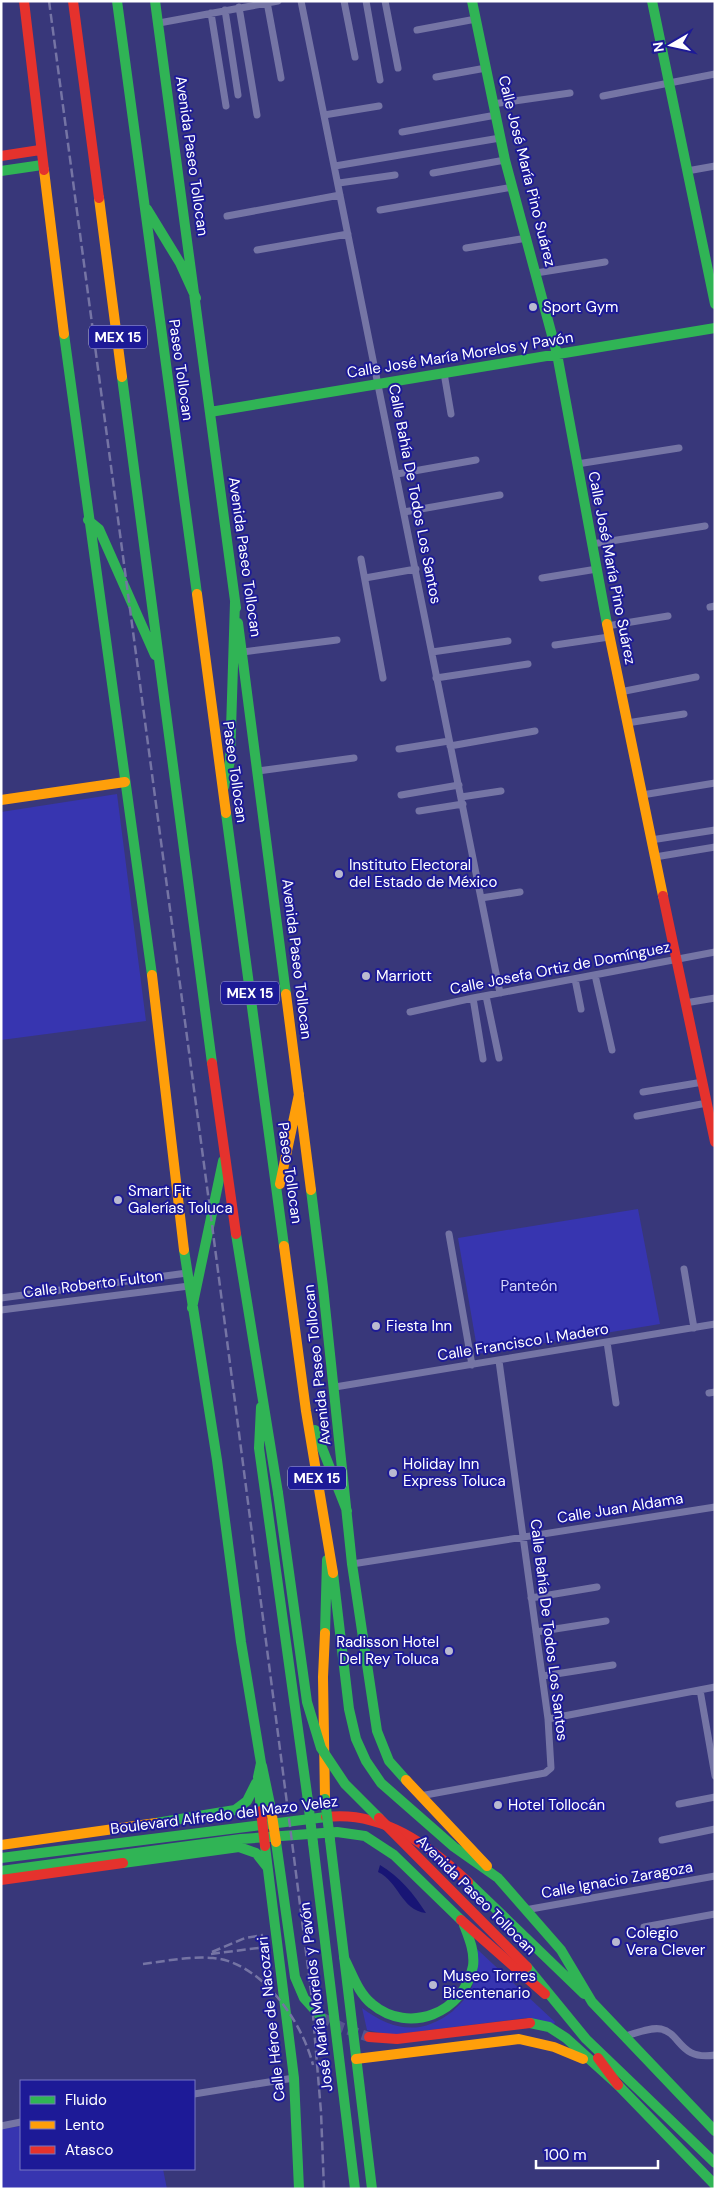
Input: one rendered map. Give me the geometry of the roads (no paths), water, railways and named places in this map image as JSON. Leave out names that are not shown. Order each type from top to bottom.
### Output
[{"type":"main road","name":"MEX 15","points":[[74,1],[224,1156],[262,1401]]},
{"type":"main road","name":"Paseo Tollocan","points":[[117,1],[306,1411],[328,1545]]},
{"type":"main road","name":"Avenida Paseo Tollocan","points":[[155,1],[258,771],[335,1387],[352,1564],[377,1731],[389,1761],[498,1878],[561,1950],[592,2002],[715,2131]]},
{"type":"main road","name":"Calle José María Pino Suárez","points":[[472,1],[505,160],[557,354],[609,638],[715,1141]]},
{"type":"main road","points":[[652,1],[715,304]]},
{"type":"main road","points":[[24,3],[40,150],[88,520],[158,1023],[187,1273],[217,1460],[261,1763],[266,1810]]},
{"type":"main road","points":[[1,156],[40,150]]},
{"type":"main road","points":[[1,171],[42,165]]},
{"type":"main road","points":[[144,203],[180,263],[196,298]]},
{"type":"main road","name":"Calle José María Morelos y Pavón","points":[[210,412],[715,328]]},
{"type":"main road","points":[[88,520],[99,529],[162,673]]},
{"type":"main road","points":[[222,791],[230,761],[235,602]]},
{"type":"main road","points":[[1,800],[125,782]]},
{"type":"main road","points":[[278,1194],[299,1094]]},
{"type":"main road","points":[[192,1308],[224,1156]]},
{"type":"main road","name":"Avenida Paseo Tollocan","points":[[262,1401],[278,1493],[307,1702],[320,1748],[345,1784],[527,1967],[586,2039],[715,2163]]},
{"type":"main road","name":"José María Morelos y Pavón","points":[[262,1401],[259,1425],[260,1448],[308,1801],[355,2189]]},
{"type":"main road","points":[[306,1411],[347,1511]]},
{"type":"main road","name":"MEX 15","points":[[328,1545],[323,1677],[325,1799],[372,2189]]},
{"type":"main road","name":"Avenida Paseo Tollocan","points":[[328,1545],[349,1709],[356,1739],[366,1761],[381,1784],[454,1847],[498,1878]]},
{"type":"main road","points":[[261,1763],[258,1777],[276,1842],[295,1977],[304,1998],[321,2017]]},
{"type":"main road","name":"Boulevard Alfredo del Mazo Velez","points":[[1,1845],[229,1812],[248,1802],[258,1777]]},
{"type":"main road","name":"Calle Héroe de Nacozari","points":[[266,1810],[265,1846],[294,2078],[299,2189]]},
{"type":"main road","name":"Boulevard Alfredo del Mazo Velez","points":[[1,1858],[240,1826],[341,1815],[375,1819],[407,1835],[444,1859],[592,2002]]},
{"type":"main road","name":"Boulevard Alfredo del Mazo Velez","points":[[1,1871],[242,1839],[337,1832],[365,1836],[394,1855],[463,1922],[558,2006]]},
{"type":"main road","points":[[1,1880],[239,1847],[256,1852],[269,1869]]},
{"type":"main road","points":[[344,1958],[361,1991],[379,2009],[402,2019],[428,2018],[443,2012],[456,2001],[469,1980],[473,1956],[470,1940],[463,1922]]},
{"type":"main road","points":[[369,2037],[398,2039],[507,2024],[538,2023],[549,2027],[566,2038],[618,2085],[715,2185]]},
{"type":"main road","points":[[356,2059],[519,2039],[554,2047],[592,2063]]},
{"type":"main road","points":[[586,2039],[618,2085]]},
{"type":"street","points":[[158,22],[278,1]]},
{"type":"street","name":"Calle Bahía De Todos Los Santos","points":[[302,1],[500,993]]},
{"type":"street","points":[[344,1],[355,57]]},
{"type":"street","points":[[366,1],[380,80]]},
{"type":"street","points":[[385,1],[398,68]]},
{"type":"street","points":[[267,2],[281,78]]},
{"type":"street","points":[[239,7],[257,116]]},
{"type":"street","points":[[225,10],[238,95]]},
{"type":"street","points":[[211,13],[226,106]]},
{"type":"street","points":[[417,30],[476,19]]},
{"type":"street","points":[[436,77],[486,68]]},
{"type":"street","points":[[603,96],[715,74]]},
{"type":"street","points":[[493,104],[570,93]]},
{"type":"street","points":[[324,115],[379,106]]},
{"type":"street","points":[[402,132],[496,116]]},
{"type":"street","points":[[335,166],[500,138]]},
{"type":"street","points":[[433,173],[505,160]]},
{"type":"street","points":[[688,171],[715,166]]},
{"type":"street","points":[[339,183],[395,175]]},
{"type":"street","points":[[380,210],[513,187]]},
{"type":"street","points":[[227,216],[340,195]]},
{"type":"street","points":[[257,250],[348,234]]},
{"type":"street","points":[[466,248],[527,238]]},
{"type":"street","points":[[536,273],[605,262]]},
{"type":"street","points":[[444,373],[451,414]]},
{"type":"street","points":[[577,464],[679,448]]},
{"type":"street","points":[[397,474],[476,460]]},
{"type":"street","points":[[404,512],[500,495]]},
{"type":"street","points":[[592,544],[705,526]]},
{"type":"street","points":[[361,559],[383,678]]},
{"type":"street","points":[[365,578],[416,569]]},
{"type":"street","points":[[542,578],[597,569]]},
{"type":"street","points":[[607,626],[668,616]]},
{"type":"street","points":[[555,645],[609,638]]},
{"type":"street","points":[[242,652],[337,640]]},
{"type":"street","points":[[432,652],[508,641]]},
{"type":"street","points":[[436,678],[528,664]]},
{"type":"street","points":[[620,692],[696,677]]},
{"type":"street","points":[[627,723],[684,714]]},
{"type":"street","points":[[399,749],[535,731]]},
{"type":"street","points":[[258,771],[354,758]]},
{"type":"street","points":[[642,795],[715,783]]},
{"type":"street","points":[[401,795],[459,785]]},
{"type":"street","points":[[419,811],[501,790]]},
{"type":"street","points":[[651,840],[715,830]]},
{"type":"street","points":[[655,857],[715,847]]},
{"type":"street","points":[[481,898],[520,892]]},
{"type":"street","name":"Calle Josefa Ortiz de Domínguez","points":[[410,1012],[676,958],[715,952]]},
{"type":"street","points":[[595,975],[612,1050]]},
{"type":"street","points":[[575,978],[581,1009]]},
{"type":"street","points":[[486,996],[499,1058]]},
{"type":"street","points":[[473,998],[483,1059]]},
{"type":"street","points":[[685,1004],[715,998]]},
{"type":"street","points":[[642,1092],[703,1082]]},
{"type":"street","points":[[637,1116],[707,1103]]},
{"type":"street","points":[[449,1234],[472,1365]]},
{"type":"street","points":[[684,1270],[694,1328]]},
{"type":"street","name":"Calle Roberto Fulton","points":[[1,1298],[187,1273]]},
{"type":"street","name":"Calle Roberto Fulton","points":[[1,1310],[189,1286]]},
{"type":"street","name":"Calle Francisco I. Madero","points":[[335,1387],[715,1324]]},
{"type":"street","points":[[607,1342],[616,1402]]},
{"type":"street","name":"Calle Bahía De Todos Los Santos","points":[[420,1796],[548,1772],[551,1765],[543,1676],[499,1361]]},
{"type":"street","name":"Calle Juan Aldama","points":[[352,1564],[715,1507]]},
{"type":"street","points":[[531,1598],[598,1587]]},
{"type":"street","points":[[536,1632],[606,1621]]},
{"type":"street","points":[[543,1676],[613,1665]]},
{"type":"street","points":[[548,1719],[715,1687]]},
{"type":"street","points":[[700,1690],[715,1776]]},
{"type":"street","points":[[679,1804],[715,1797]]},
{"type":"street","points":[[662,1840],[715,1829]]},
{"type":"street","name":"Calle Ignacio Zaragoza","points":[[525,1910],[715,1876]]},
{"type":"street","points":[[644,1926],[715,1914]]},
{"type":"street","points":[[626,2036],[658,2028],[665,2030],[685,2049],[696,2055],[715,2055]]},
{"type":"street","points":[[195,2094],[294,2078]]},
{"type":"street","points":[[1,2126],[20,2122]]},
{"type":"tunnel","points":[[321,2017],[343,2028],[369,2037]]},
{"type":"railway","points":[[49,1],[211,1217],[311,1991],[321,2112],[324,2189]]},
{"type":"railway","points":[[212,1952],[245,1938],[263,1935]]},
{"type":"railway","points":[[211,1954],[266,1947]]},
{"type":"railway","points":[[143,1964],[187,1958],[213,1958],[231,1962],[247,1970],[277,1996],[289,2013],[308,2048],[313,2065]]},
{"type":"place","name":"Sport Gym","points":[[533,307]]},
{"type":"place","name":"Instituto Electoral del Estado de México","points":[[339,874]]},
{"type":"place","name":"Marriott","points":[[366,976]]},
{"type":"place","name":"Smart Fit Galerías Toluca","points":[[118,1200]]},
{"type":"place","name":"Fiesta Inn","points":[[376,1326]]},
{"type":"place","name":"Holiday Inn Express Toluca","points":[[393,1473]]},
{"type":"place","name":"Radisson Hotel Del Rey Toluca","points":[[449,1651]]},
{"type":"place","name":"Hotel Tollocán","points":[[498,1805]]},
{"type":"place","name":"Colegio Vera Clever","points":[[616,1942]]},
{"type":"place","name":"Museo Torres Bicentenario","points":[[433,1985]]},
{"type":"park label","name":"Panteón","points":[[529,1286]]}]
